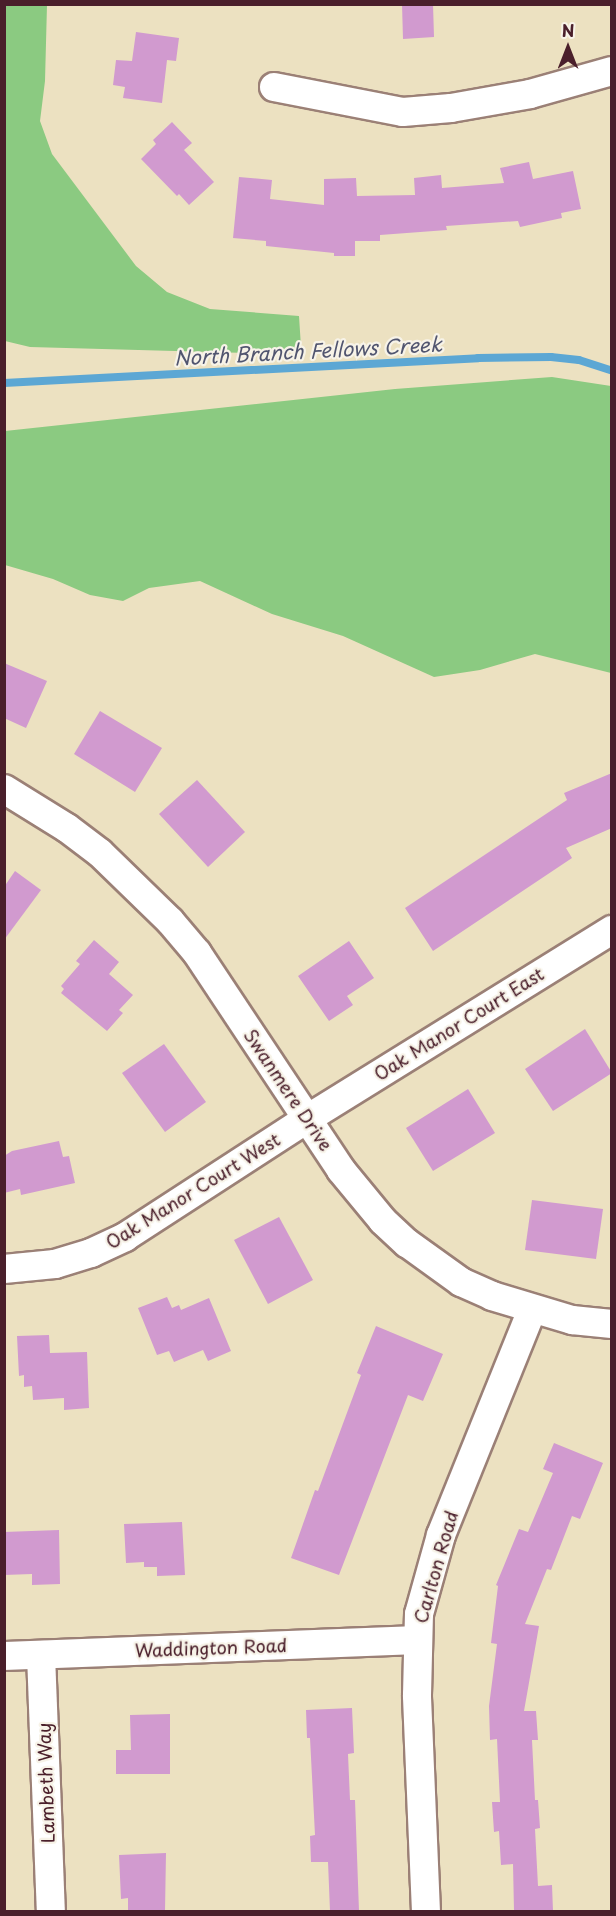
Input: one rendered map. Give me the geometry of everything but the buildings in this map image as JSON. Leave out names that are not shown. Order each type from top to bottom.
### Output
[{"type":"street","points":[[274,87],[403,112],[451,108],[530,94],[612,71]]},
{"type":"street","name":"Swanmere Drive","points":[[4,789],[67,828],[100,853],[170,921],[196,953],[361,1197],[407,1243],[461,1281],[532,1310],[572,1320],[612,1324]]},
{"type":"street","name":"Oak Manor Court East","points":[[307,1119],[612,930]]},
{"type":"street","name":"Oak Manor Court West","points":[[4,1269],[55,1264],[91,1253],[125,1238],[307,1119]]},
{"type":"street","name":"Carlton Road","points":[[426,1911],[417,1640],[419,1614],[441,1535],[532,1310]]},
{"type":"street","name":"Waddington Road","points":[[4,1656],[417,1640]]},
{"type":"street","name":"Lambeth Way","points":[[40,1655],[51,1911]]},
{"type":"green space","points":[[5,4],[47,5],[45,81],[40,121],[52,154],[136,266],[167,292],[210,309],[299,316],[301,347],[283,354],[30,347],[5,341]]},
{"type":"green space","points":[[552,377],[611,386],[611,673],[535,654],[480,670],[434,677],[343,636],[272,614],[200,581],[149,588],[123,601],[90,595],[53,579],[5,565],[5,431],[395,389]]},
{"type":"waterway","name":"North Branch Fellows Creek","points":[[4,383],[478,358],[551,357],[579,360],[612,371]]}]
